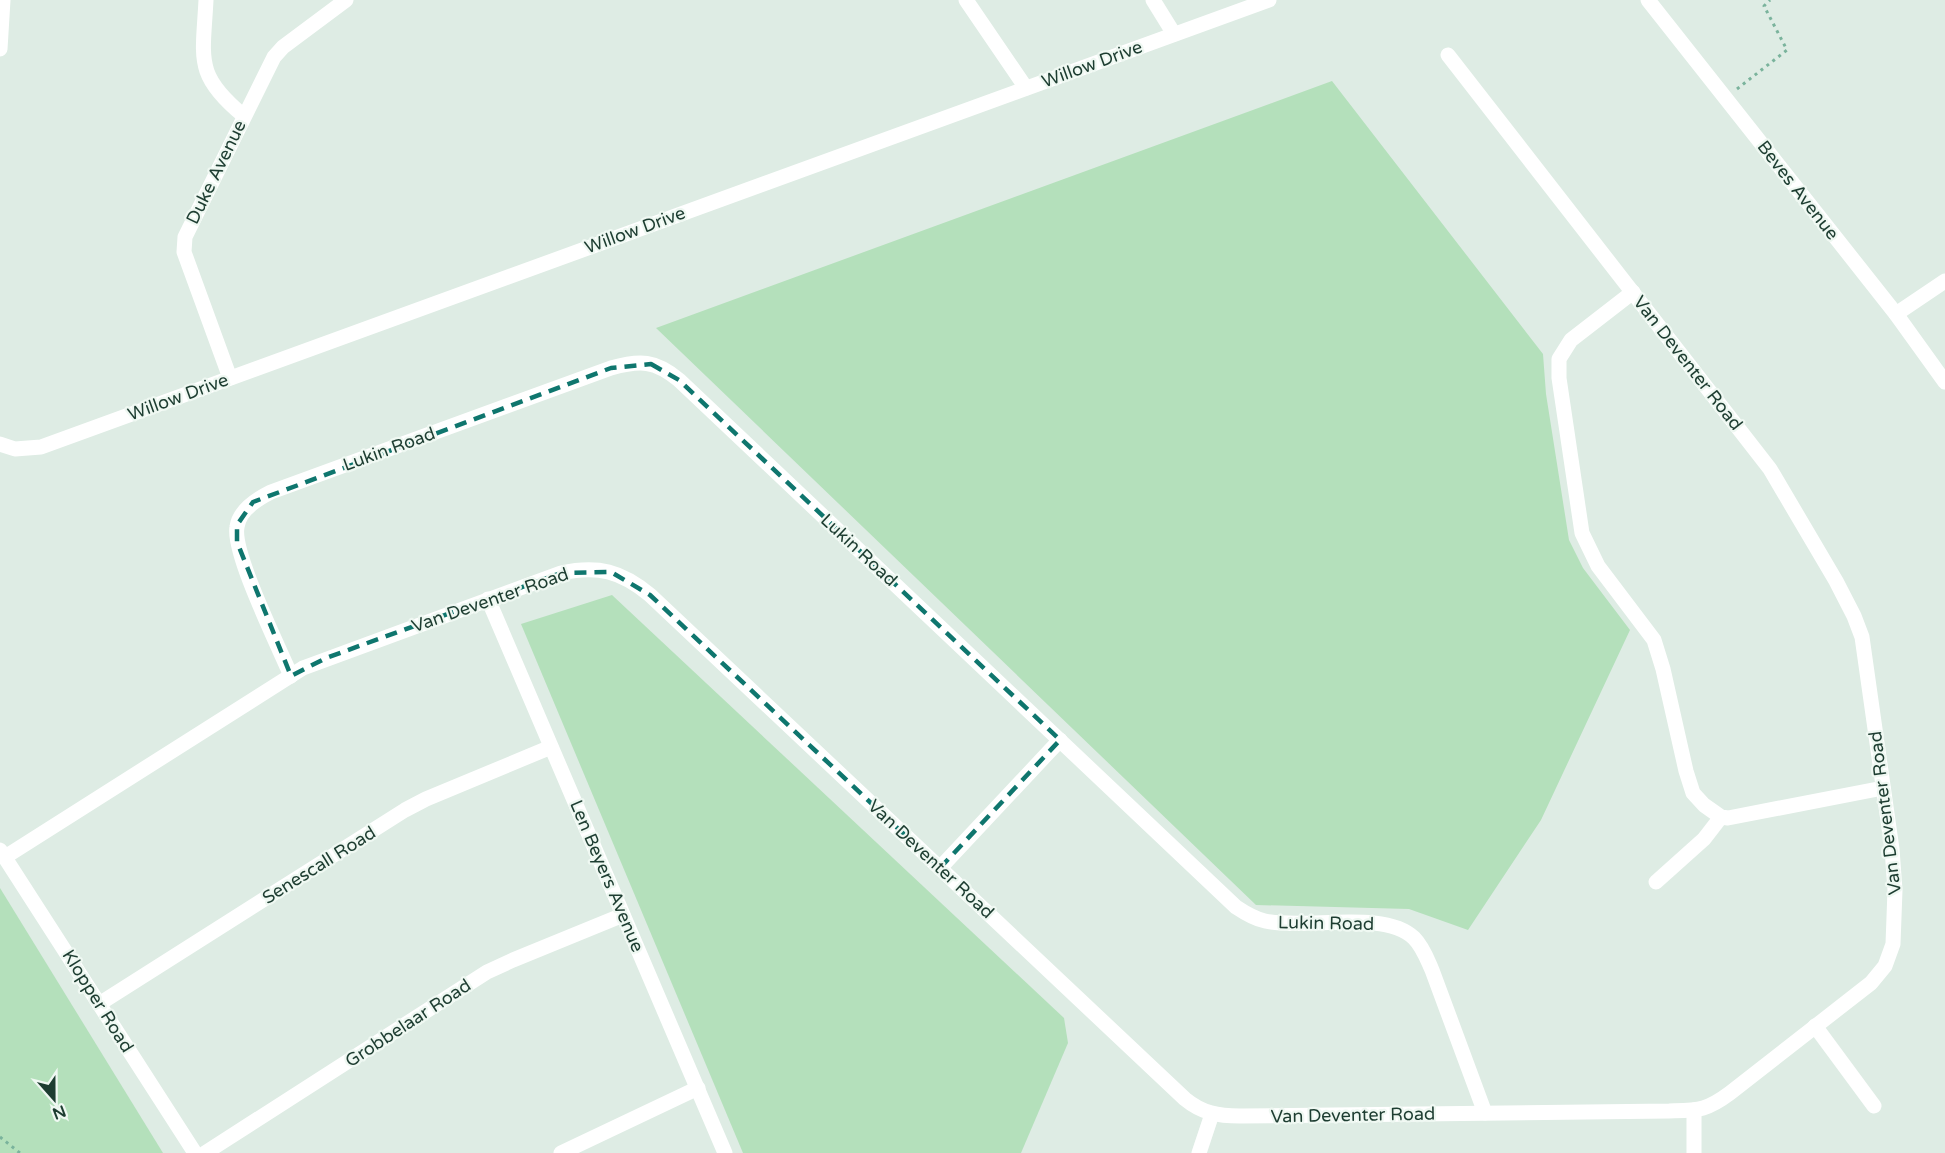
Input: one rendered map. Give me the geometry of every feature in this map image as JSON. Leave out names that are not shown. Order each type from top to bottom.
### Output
[{"type":"street","points":[[0,49],[3,0]]},
{"type":"street","points":[[206,0],[204,56],[208,77],[222,97],[244,116]]},
{"type":"street","name":"Duke Avenue","points":[[230,378],[188,264],[184,243],[187,231],[278,51],[346,0]]},
{"type":"street","points":[[966,0],[1026,88]]},
{"type":"street","points":[[1153,0],[1174,34]]},
{"type":"street","name":"Willow Drive","points":[[0,444],[15,449],[41,447],[1269,0]]},
{"type":"street","name":"Beves Avenue","points":[[1648,0],[1896,314],[1945,382]]},
{"type":"street","name":"Van Deventer Road","points":[[2,853],[291,676],[326,658],[561,573],[578,569],[611,572],[627,578],[650,595],[1197,1108],[1212,1114],[1240,1116],[1485,1113],[1701,1110],[1720,1101],[1879,976],[1888,960],[1893,944],[1894,867],[1863,643],[1854,616],[1776,477],[1448,55]]},
{"type":"street","points":[[1896,314],[1945,281]]},
{"type":"street","points":[[1633,292],[1571,340],[1560,359],[1559,386],[1579,518],[1585,542],[1593,559],[1654,640],[1664,669],[1690,785],[1698,799],[1721,817],[1883,788]]},
{"type":"street","name":"Lukin Road","points":[[291,676],[237,542],[237,525],[254,501],[271,492],[611,368],[644,362],[660,367],[679,380],[1236,907],[1263,921],[1384,924],[1405,931],[1414,938],[1423,951],[1431,970],[1485,1113]]},
{"type":"street","name":"Len Beyers Avenue","points":[[488,600],[725,1153]]},
{"type":"street","points":[[940,868],[1060,740]]},
{"type":"street","name":"Senescall Road","points":[[99,1004],[405,810],[550,747]]},
{"type":"street","points":[[1656,882],[1704,839],[1721,817]]},
{"type":"street","name":"Klopper Road","points":[[2,853],[195,1153]]},
{"type":"street","name":"Grobbelaar Road","points":[[205,1153],[487,972],[623,915]]},
{"type":"street","points":[[1815,1026],[1874,1106]]},
{"type":"street","points":[[561,1153],[698,1088]]},
{"type":"street","points":[[1694,1110],[1694,1153]]},
{"type":"street","points":[[1199,1153],[1212,1114]]},
{"type":"path","points":[[1725,98],[1787,50],[1764,6],[1770,0]]},
{"type":"path","points":[[0,1137],[20,1153]]},
{"type":"highlighted area","points":[[651,364],[679,380],[1060,740],[940,868],[650,595],[611,572],[561,573],[326,658],[291,676],[237,542],[237,525],[253,502],[611,368]]},
{"type":"green space","points":[[1332,81],[1543,354],[1546,394],[1569,540],[1583,568],[1630,630],[1541,820],[1468,930],[1409,909],[1256,905],[656,328]]},
{"type":"green space","points":[[612,595],[1064,1018],[1068,1043],[1021,1153],[743,1153],[521,624]]},
{"type":"green space","points":[[0,888],[163,1153],[0,1153]]}]
